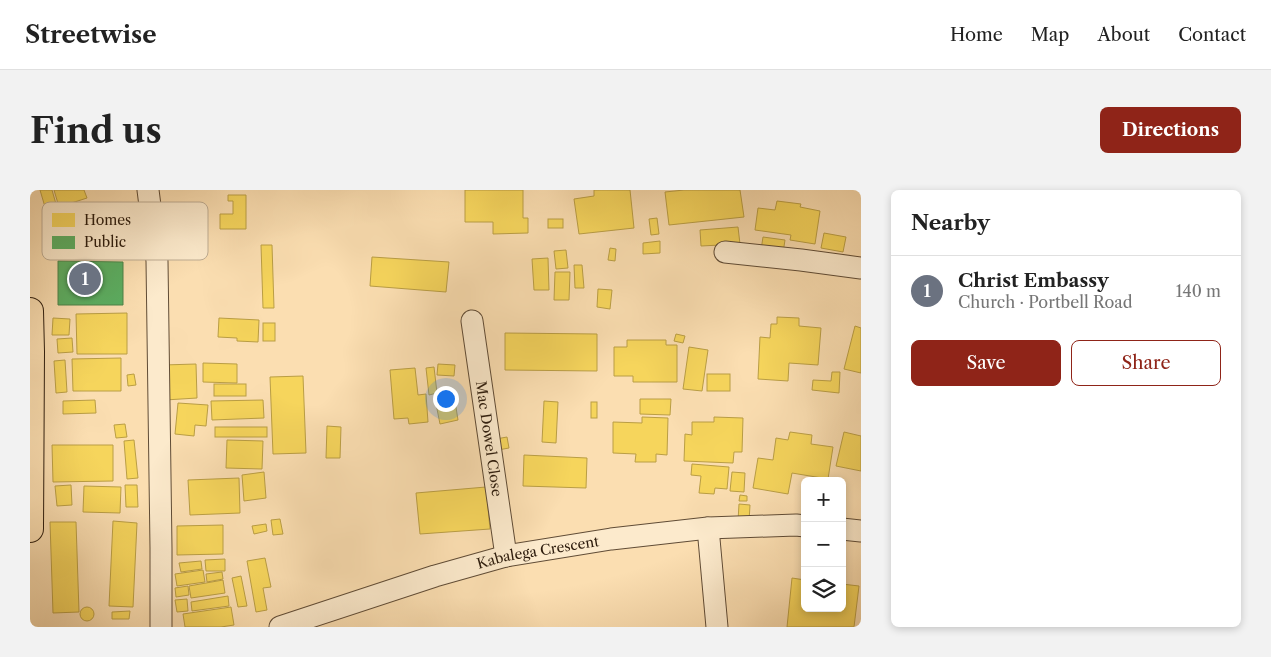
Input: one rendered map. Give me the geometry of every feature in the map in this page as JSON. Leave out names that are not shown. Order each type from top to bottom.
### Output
[{"type":"main road","points":[[30,311],[30,529]]},
{"type":"street","points":[[725,252],[861,268]]},
{"type":"street","points":[[157,260],[161,627]]},
{"type":"street","name":"Mac Dowel Close","points":[[472,321],[506,556]]},
{"type":"street","name":"Kabalega Crescent","points":[[280,627],[342,618],[435,576],[506,556],[612,539],[708,528],[801,526]]},
{"type":"street","points":[[708,528],[717,627]]},
{"type":"street","points":[[846,530],[861,532]]},
{"type":"building: Homes","points":[[40,190],[52,190],[55,202],[44,202]]},
{"type":"building: Homes","points":[[54,190],[84,190],[87,198],[75,202],[58,202]]},
{"type":"building: Homes","points":[[465,190],[523,190],[523,218],[528,218],[528,233],[493,234],[493,222],[465,222]]},
{"type":"building: Homes","points":[[594,190],[630,190],[634,228],[579,234],[574,199],[594,196]]},
{"type":"building: Homes","points":[[740,190],[744,217],[669,225],[665,192]]},
{"type":"building: Homes","points":[[228,195],[246,195],[246,229],[220,229],[220,214],[233,214],[233,201],[228,201]]},
{"type":"building: Homes","points":[[777,201],[801,204],[800,207],[820,211],[815,244],[790,240],[791,235],[755,230],[758,208],[775,210]]},
{"type":"building: Homes","points":[[657,218],[659,234],[651,235],[649,219]]},
{"type":"building: Homes","points":[[548,219],[563,219],[563,228],[548,228]]},
{"type":"building: Homes","points":[[738,227],[740,244],[701,246],[700,230]]},
{"type":"building: Homes","points":[[824,233],[846,237],[843,252],[821,248]]},
{"type":"building: Homes","points":[[763,237],[785,240],[783,253],[761,250]]},
{"type":"building: Homes","points":[[660,241],[660,253],[643,254],[643,243]]},
{"type":"building: Homes","points":[[261,245],[272,245],[274,308],[263,308]]},
{"type":"building: Homes","points":[[610,248],[616,249],[615,261],[608,260]]},
{"type":"building: Homes","points":[[566,250],[568,268],[556,269],[554,251]]},
{"type":"building: Homes","points":[[372,257],[449,262],[446,292],[370,286]]},
{"type":"building: Homes","points":[[548,258],[549,290],[534,290],[532,259]]},
{"type":"building: Homes","points":[[574,265],[582,265],[584,288],[575,288]]},
{"type":"building: Homes","points":[[555,272],[570,272],[569,300],[554,300]]},
{"type":"building: Homes","points":[[598,289],[612,290],[610,309],[597,307]]},
{"type":"building: Homes","points":[[127,313],[127,354],[77,354],[76,314]]},
{"type":"building: Homes","points":[[777,317],[799,318],[799,326],[821,328],[818,365],[789,363],[788,381],[758,379],[760,337],[770,338],[771,324],[777,324]]},
{"type":"building: Homes","points":[[53,318],[70,319],[69,335],[52,335]]},
{"type":"building: Homes","points":[[219,318],[259,320],[258,342],[237,341],[237,338],[218,337]]},
{"type":"building: Homes","points":[[263,323],[275,323],[275,341],[263,341]]},
{"type":"building: Homes","points":[[855,326],[861,328],[861,373],[844,369]]},
{"type":"building: Homes","points":[[505,333],[597,334],[597,371],[505,370]]},
{"type":"building: Homes","points":[[676,334],[685,336],[683,343],[674,341]]},
{"type":"building: Homes","points":[[72,338],[73,352],[58,353],[57,339]]},
{"type":"building: Homes","points":[[627,340],[666,340],[666,345],[677,345],[677,382],[633,382],[633,376],[614,376],[614,347],[627,347]]},
{"type":"building: Homes","points":[[689,347],[708,350],[702,391],[683,389]]},
{"type":"building: Homes","points":[[121,358],[121,391],[73,391],[72,359]]},
{"type":"building: Homes","points":[[65,360],[67,392],[56,393],[54,361]]},
{"type":"building: Homes","points":[[203,363],[237,364],[237,383],[203,382]]},
{"type":"building: Homes","points":[[196,364],[197,398],[165,400],[163,365]]},
{"type":"building: Homes","points":[[438,364],[455,365],[454,376],[437,375]]},
{"type":"building: Homes","points":[[434,367],[437,393],[429,395],[426,368]]},
{"type":"building: Homes","points":[[415,368],[418,395],[426,394],[428,422],[409,424],[408,418],[394,419],[390,370]]},
{"type":"building: Homes","points":[[832,372],[840,372],[839,393],[812,390],[813,380],[831,381]]},
{"type":"building: Homes","points":[[134,374],[136,385],[128,386],[127,375]]},
{"type":"building: Homes","points":[[707,374],[730,374],[730,391],[707,391]]},
{"type":"building: Homes","points":[[303,376],[306,453],[273,454],[270,377]]},
{"type":"building: Homes","points":[[214,384],[246,384],[246,396],[214,396]]},
{"type":"building: Homes","points":[[640,399],[671,399],[670,415],[640,414]]},
{"type":"building: Homes","points":[[95,400],[96,413],[63,414],[63,401]]},
{"type":"building: Homes","points":[[263,400],[264,418],[212,420],[211,401]]},
{"type":"building: Homes","points":[[455,401],[458,420],[440,424],[436,404]]},
{"type":"building: Homes","points":[[544,401],[558,402],[556,443],[542,442]]},
{"type":"building: Homes","points":[[591,402],[597,402],[597,418],[591,418]]},
{"type":"building: Homes","points":[[178,403],[208,405],[206,426],[195,425],[194,436],[175,434]]},
{"type":"building: Homes","points":[[642,417],[668,418],[667,455],[656,454],[656,462],[635,462],[636,454],[613,453],[613,422],[642,423]]},
{"type":"building: Homes","points":[[714,417],[743,418],[742,452],[734,452],[733,463],[684,461],[685,434],[692,435],[692,422],[714,422]]},
{"type":"building: Homes","points":[[125,424],[127,437],[116,438],[114,425]]},
{"type":"building: Homes","points":[[327,426],[341,427],[340,458],[326,458]]},
{"type":"building: Homes","points":[[215,427],[267,427],[267,437],[215,437]]},
{"type":"building: Homes","points":[[790,432],[812,435],[811,444],[833,447],[828,477],[792,473],[788,494],[753,488],[758,458],[773,460],[776,438],[788,440]]},
{"type":"building: Homes","points":[[844,432],[861,436],[861,471],[836,466]]},
{"type":"building: Homes","points":[[507,437],[509,448],[498,450],[496,439]]},
{"type":"building: Homes","points":[[134,440],[138,478],[127,479],[124,441]]},
{"type":"building: Homes","points":[[227,440],[263,441],[262,469],[226,468]]},
{"type":"building: Homes","points":[[52,445],[113,445],[113,481],[53,482]]},
{"type":"building: Homes","points":[[524,455],[587,458],[586,488],[523,486]]},
{"type":"building: Homes","points":[[692,464],[729,467],[727,489],[715,488],[714,494],[699,493],[701,476],[691,475]]},
{"type":"building: Homes","points":[[264,472],[266,498],[244,501],[242,475]]},
{"type":"building: Homes","points":[[732,472],[745,473],[744,492],[730,491]]},
{"type":"building: Homes","points":[[239,478],[240,513],[190,515],[188,480]]},
{"type":"building: Homes","points":[[71,485],[72,505],[57,506],[55,486]]},
{"type":"building: Homes","points":[[125,485],[137,485],[138,507],[126,507]]},
{"type":"building: Homes","points":[[84,486],[121,487],[120,513],[83,512]]},
{"type":"building: Homes","points":[[486,487],[490,529],[420,534],[416,493]]},
{"type":"building: Homes","points":[[740,495],[747,496],[747,501],[739,501]]},
{"type":"building: Homes","points":[[739,504],[750,505],[749,522],[738,521]]},
{"type":"building: Homes","points":[[280,519],[283,534],[273,535],[271,520]]},
{"type":"building: Homes","points":[[113,521],[137,523],[133,607],[109,606]]},
{"type":"building: Homes","points":[[50,522],[76,522],[79,612],[53,613]]},
{"type":"building: Homes","points":[[266,524],[267,531],[254,534],[252,526]]},
{"type":"building: Homes","points":[[223,525],[223,554],[177,555],[177,526]]},
{"type":"building: Homes","points":[[265,558],[271,587],[263,588],[267,610],[256,612],[247,561]]},
{"type":"building: Homes","points":[[225,559],[225,571],[206,571],[205,560]]},
{"type":"building: Homes","points":[[201,561],[202,569],[181,572],[179,563]]},
{"type":"building: Homes","points":[[203,570],[205,582],[177,586],[175,574]]},
{"type":"building: Homes","points":[[222,572],[223,579],[207,582],[206,574]]},
{"type":"building: Homes","points":[[241,576],[247,606],[238,607],[232,578]]},
{"type":"building: Homes","points":[[792,578],[801,579],[801,612],[846,612],[846,584],[859,586],[854,627],[787,627]]},
{"type":"building: Homes","points":[[223,580],[225,593],[191,598],[189,586]]},
{"type":"building: Homes","points":[[188,586],[189,595],[176,597],[175,588]]},
{"type":"building: Homes","points":[[228,596],[229,606],[192,611],[191,602]]},
{"type":"building: Homes","points":[[187,599],[188,611],[177,612],[175,600]]},
{"type":"building: Homes","points":[[87,607],[92,609],[94,614],[92,619],[87,621],[82,619],[80,614],[82,609]]},
{"type":"building: Homes","points":[[231,607],[234,625],[185,627],[183,614]]},
{"type":"building: Homes","points":[[130,611],[129,619],[112,619],[112,612]]},
{"type":"building: Public","points":[[58,261],[123,262],[123,305],[58,305]]},
{"type":"place","name":"Christ Embassy","points":[[85,279]]}]
